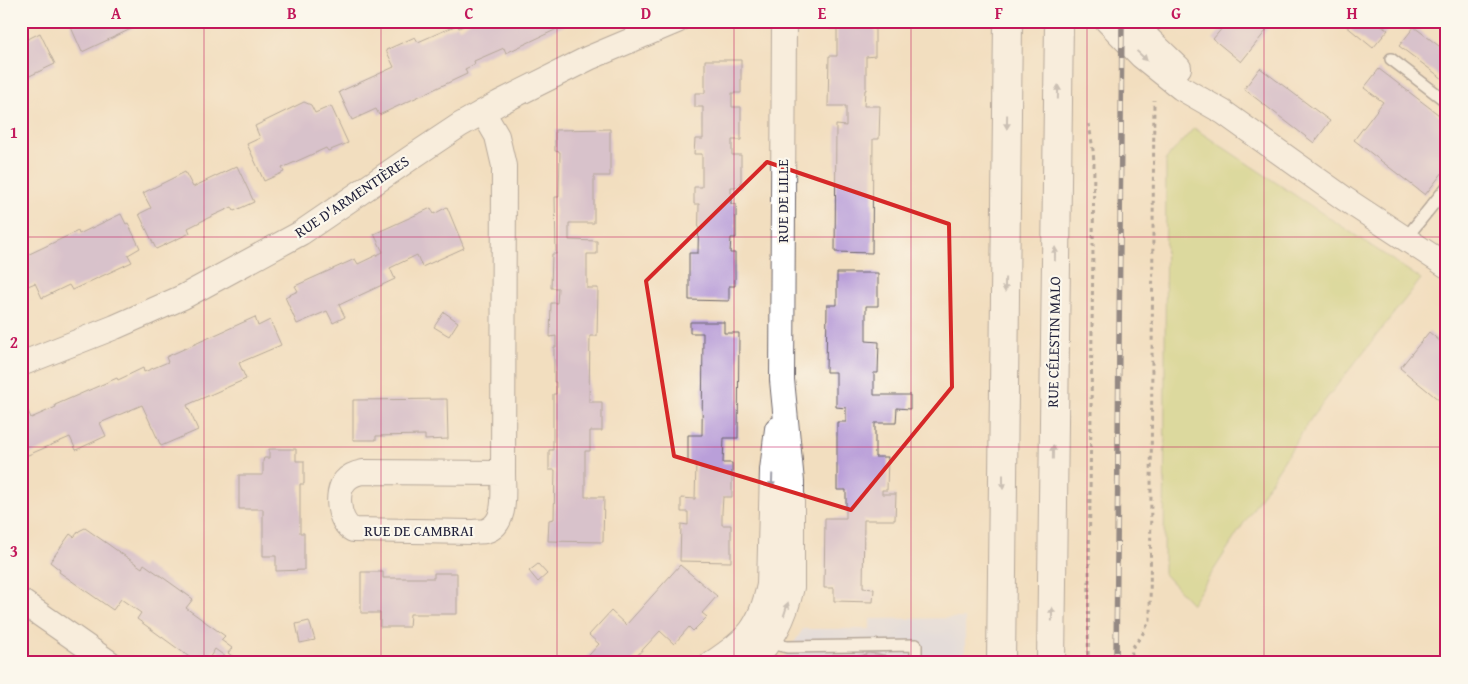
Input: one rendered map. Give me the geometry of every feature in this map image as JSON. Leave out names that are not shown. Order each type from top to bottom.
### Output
[{"type":"main road","points":[[1001,663],[1008,21]]},
{"type":"main road","name":"RUE CÉLESTIN MALO","points":[[1051,663],[1059,21]]},
{"type":"street","name":"RUE D'ARMENTIÈRES","points":[[21,364],[139,317],[183,297],[300,233],[415,154],[520,91],[589,58],[677,21]]},
{"type":"street","name":"RUE DE LILLE","points":[[750,663],[760,653],[758,639],[769,585],[772,470],[782,380],[784,21]]},
{"type":"street","points":[[1107,21],[1153,66],[1190,94],[1223,112],[1345,199],[1447,266]]},
{"type":"street","points":[[1144,26],[1223,112]]},
{"type":"street","name":"RUE DE CAMBRAI","points":[[483,112],[497,136],[504,166],[503,473],[502,514],[497,523],[486,531],[358,531],[348,527],[341,518],[340,490],[345,480],[363,472],[503,473]]},
{"type":"street","points":[[21,601],[110,663]]},
{"type":"street","name":"RUE DE LILLE","points":[[712,663],[738,645],[758,639]]},
{"type":"lane","points":[[1391,59],[1447,102]]},
{"type":"lane","points":[[1405,239],[1447,187]]},
{"type":"lane","points":[[758,639],[778,646],[796,648],[916,645],[916,663]]},
{"type":"path","points":[[1135,663],[1131,656],[1133,645],[1141,636],[1150,620],[1153,66]]},
{"type":"path","points":[[1088,120],[1092,137],[1094,162],[1088,663]]},
{"type":"highlighted area","points":[[767,162],[949,224],[952,387],[851,510],[674,456],[646,281]]},
{"type":"shaded area","points":[[965,618],[965,663],[781,663],[803,629],[870,629],[870,619]]},
{"type":"green space","points":[[1194,128],[1421,279],[1312,417],[1192,604],[1164,574],[1166,159]]},
{"type":"building","points":[[79,21],[148,21],[82,52],[70,25]]},
{"type":"building","points":[[473,21],[574,21],[506,53],[504,48],[474,61],[475,64],[465,69],[467,74],[379,115],[376,109],[352,120],[339,92],[394,67],[386,50],[415,37],[418,42],[457,25],[459,28]]},
{"type":"building","points":[[829,21],[866,21],[866,27],[875,28],[875,56],[866,57],[864,106],[880,106],[879,139],[873,139],[872,253],[835,252],[836,125],[846,126],[846,106],[828,106],[829,56],[837,56],[837,29],[829,29]]},
{"type":"building","points":[[1228,21],[1274,21],[1241,62],[1213,39]]},
{"type":"building","points":[[1340,21],[1376,21],[1388,30],[1373,48]]},
{"type":"building","points":[[1414,27],[1447,52],[1447,82],[1399,46]]},
{"type":"building","points":[[40,33],[55,64],[21,80],[21,38],[26,36],[28,39]]},
{"type":"building","points":[[705,60],[741,60],[741,93],[732,93],[732,107],[741,107],[741,140],[732,140],[732,155],[741,155],[741,187],[731,187],[731,204],[736,204],[736,238],[731,238],[730,253],[735,253],[735,286],[729,286],[729,301],[689,300],[689,253],[698,253],[699,204],[694,204],[694,187],[702,187],[702,154],[694,154],[695,139],[703,139],[703,107],[695,107],[695,93],[705,93]]},
{"type":"building","points":[[1260,68],[1330,121],[1314,143],[1244,89]]},
{"type":"building","points":[[1379,69],[1447,121],[1447,167],[1425,195],[1354,140],[1383,102],[1364,88]]},
{"type":"building","points":[[304,102],[311,105],[315,113],[331,106],[348,143],[328,151],[326,148],[282,168],[284,172],[264,181],[247,144],[260,138],[255,126]]},
{"type":"building","points":[[610,129],[610,176],[594,176],[594,223],[569,223],[569,240],[597,241],[597,254],[587,254],[587,288],[598,288],[597,336],[590,336],[589,402],[602,402],[602,431],[590,431],[590,451],[585,451],[585,497],[604,497],[603,542],[548,541],[549,520],[554,519],[555,470],[549,470],[549,450],[553,450],[553,394],[556,394],[554,347],[556,347],[556,336],[550,337],[551,303],[557,303],[558,288],[551,288],[552,254],[556,254],[555,197],[559,197],[560,152],[555,151],[555,130]]},
{"type":"building","points":[[237,166],[254,202],[234,211],[232,207],[208,218],[188,228],[190,233],[156,249],[139,214],[151,208],[143,193],[185,172],[193,187]]},
{"type":"building","points":[[447,207],[464,248],[422,267],[417,255],[390,268],[395,279],[339,305],[345,317],[333,323],[327,311],[297,324],[285,297],[298,291],[295,286],[355,259],[358,264],[383,252],[374,234],[431,208],[434,214]]},
{"type":"building","points":[[121,214],[126,224],[128,223],[140,248],[128,255],[132,262],[72,290],[69,285],[42,298],[35,283],[21,289],[21,254],[23,257],[78,231],[79,234]]},
{"type":"building","points":[[837,273],[878,273],[878,306],[866,306],[866,341],[879,342],[878,373],[874,373],[874,395],[910,395],[910,409],[897,408],[896,423],[875,423],[875,457],[888,457],[887,490],[882,490],[882,494],[896,494],[895,520],[864,520],[863,588],[874,589],[873,602],[834,601],[834,588],[824,588],[825,518],[846,518],[846,490],[837,490],[837,422],[846,422],[846,408],[836,407],[836,372],[826,372],[827,305],[837,305]]},
{"type":"building","points":[[444,312],[458,322],[449,336],[434,327]]},
{"type":"building","points":[[255,317],[258,326],[270,320],[281,345],[239,363],[246,379],[187,405],[198,430],[161,446],[142,405],[100,423],[106,436],[76,450],[70,437],[21,458],[21,414],[28,411],[31,418],[56,407],[55,405],[117,378],[118,380],[143,368],[144,372],[168,362],[166,357]]},
{"type":"building","points":[[690,322],[724,322],[724,333],[739,333],[738,438],[724,438],[723,463],[732,463],[732,497],[723,497],[722,512],[722,525],[731,525],[731,562],[680,561],[681,524],[688,525],[688,512],[681,512],[681,498],[695,499],[696,463],[688,463],[688,435],[702,435],[703,333],[690,333]]},
{"type":"building","points":[[1429,332],[1447,347],[1447,402],[1445,405],[1400,368]]},
{"type":"building","points":[[447,399],[448,439],[425,440],[425,435],[376,436],[376,440],[353,440],[353,400]]},
{"type":"building","points":[[269,449],[296,449],[296,461],[304,461],[304,484],[300,484],[300,533],[304,533],[304,570],[276,571],[276,556],[263,556],[263,509],[239,509],[239,475],[263,475],[263,461],[264,458],[269,458]]},
{"type":"building","points":[[85,528],[142,568],[144,564],[193,599],[186,608],[225,636],[221,640],[232,648],[228,653],[242,663],[222,663],[226,657],[215,649],[206,663],[201,663],[193,657],[192,659],[137,619],[141,613],[121,599],[113,610],[59,572],[60,570],[50,562],[70,534],[74,537]]},
{"type":"building","points":[[538,564],[547,574],[538,582],[529,571]]},
{"type":"building","points":[[680,565],[717,596],[702,613],[707,617],[693,631],[689,627],[674,644],[660,631],[632,661],[634,663],[582,663],[599,644],[589,635],[611,611],[626,625]]},
{"type":"building","points":[[361,572],[383,572],[383,578],[434,578],[434,573],[457,573],[457,614],[410,614],[409,627],[380,627],[380,613],[361,613]]},
{"type":"building","points":[[309,621],[315,640],[300,643],[296,624]]},
{"type":"building","points":[[868,653],[885,655],[889,663],[858,663],[856,659]]},
{"type":"railway","points":[[1116,663],[1122,21]]}]
